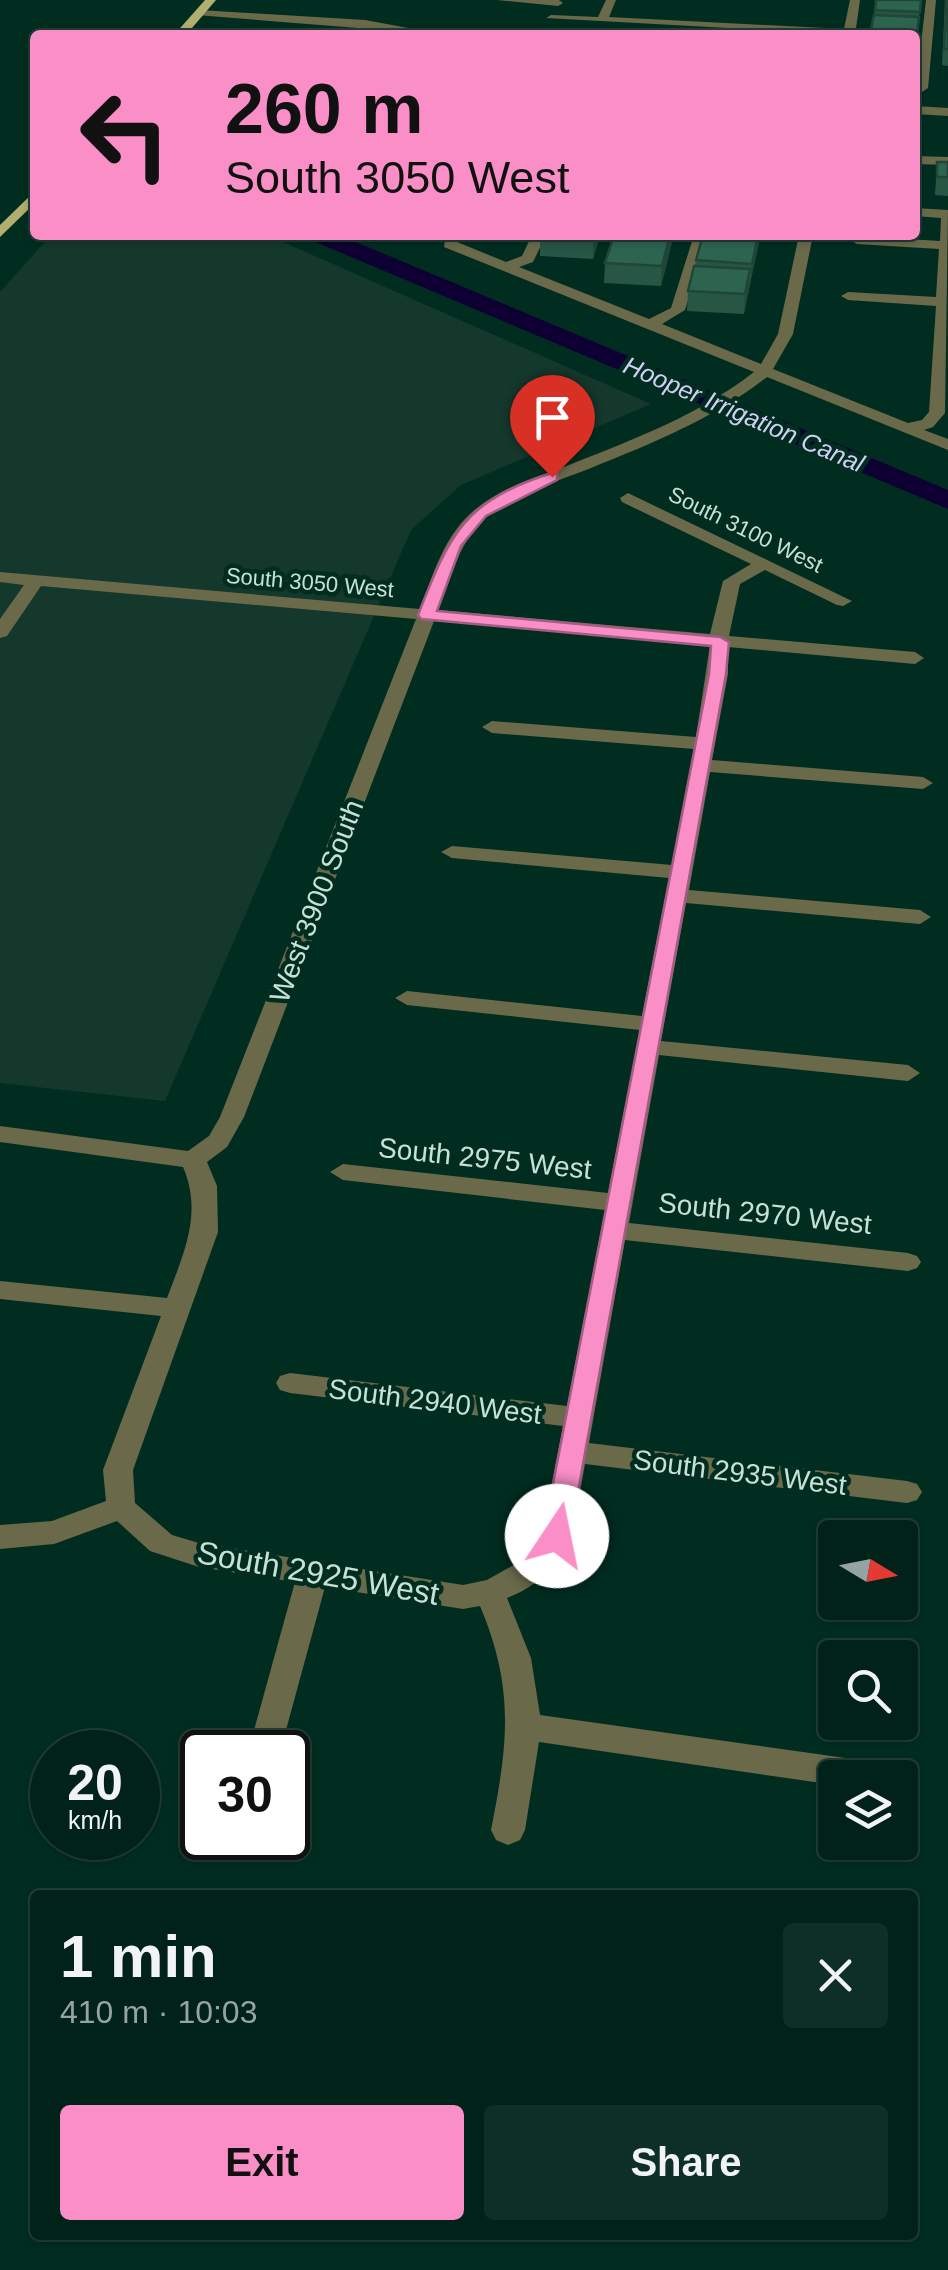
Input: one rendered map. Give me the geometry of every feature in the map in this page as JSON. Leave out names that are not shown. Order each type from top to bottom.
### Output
[{"type":"main road","points":[[185,30],[211,0]]},
{"type":"main road","points":[[0,233],[30,200]]},
{"type":"street","points":[[502,0],[558,1],[546,30]]},
{"type":"street","points":[[602,20],[611,0]]},
{"type":"street","points":[[850,30],[854,0]]},
{"type":"street","points":[[922,88],[930,71],[931,0]]},
{"type":"street","points":[[200,13],[365,23],[409,30]]},
{"type":"street","points":[[551,18],[669,18],[714,30]]},
{"type":"street","points":[[920,110],[948,112]]},
{"type":"street","points":[[920,160],[948,161]]},
{"type":"street","points":[[908,428],[927,424],[937,413],[944,358],[948,215],[920,212]]},
{"type":"street","points":[[451,240],[449,244],[648,326],[758,377],[948,445]]},
{"type":"street","points":[[506,267],[528,259],[537,240]]},
{"type":"street","points":[[648,326],[678,310],[699,240]]},
{"type":"street","points":[[758,377],[780,348],[805,240]]},
{"type":"street","points":[[857,240],[946,245]]},
{"type":"street","points":[[848,296],[944,302]]},
{"type":"street","name":"West 3900 South","points":[[194,1160],[218,1141],[232,1117],[454,545],[480,513],[517,492],[727,400],[758,377]]},
{"type":"street","name":"South 3100 West","points":[[628,498],[843,601]]},
{"type":"street","points":[[508,1830],[527,1727],[512,1641],[490,1594],[529,1572],[546,1556],[557,1536],[718,674],[720,621],[732,581],[764,563]]},
{"type":"street","name":"South 3050 West","points":[[0,576],[915,658]]},
{"type":"street","points":[[0,632],[36,580]]},
{"type":"street","points":[[492,726],[923,783]]},
{"type":"street","points":[[452,852],[920,917]]},
{"type":"street","points":[[407,998],[908,1073]]},
{"type":"street","points":[[0,1134],[194,1160],[204,1186],[205,1232],[118,1470],[121,1507],[75,1527],[0,1538]]},
{"type":"street","name":"South 2975 West","points":[[343,1172],[617,1216]]},
{"type":"street","name":"South 2970 West","points":[[617,1216],[908,1262]]},
{"type":"street","points":[[0,1290],[176,1308]]},
{"type":"street","name":"South 2940 West","points":[[290,1383],[580,1418]]},
{"type":"street","name":"South 2935 West","points":[[573,1452],[907,1492]]},
{"type":"street","name":"South 2925 West","points":[[121,1507],[160,1542],[198,1555],[463,1597],[490,1594]]},
{"type":"street","points":[[270,1730],[314,1573]]},
{"type":"street","points":[[527,1727],[818,1768]]},
{"type":"shaded area","points":[[47,240],[278,240],[651,404],[461,485],[411,530],[165,1101],[0,1083],[0,292]]},
{"type":"building","points":[[876,0],[921,0],[920,12],[875,10]]},
{"type":"building","points":[[874,15],[919,17],[917,30],[871,30]]},
{"type":"building","points":[[946,19],[948,49],[944,49]]},
{"type":"building","points":[[937,162],[948,162],[948,177],[937,177]]},
{"type":"building","points":[[612,240],[669,240],[662,266],[605,263]]},
{"type":"building","points":[[702,240],[757,240],[752,264],[696,260]]},
{"type":"building","points":[[694,266],[750,269],[745,294],[688,291]]},
{"type":"waterway","name":"Hooper Irrigation Canal","points":[[331,240],[948,500]]},
{"type":"route","points":[[552,477],[480,513],[454,545],[427,615],[720,642],[718,674],[557,1536]]}]
